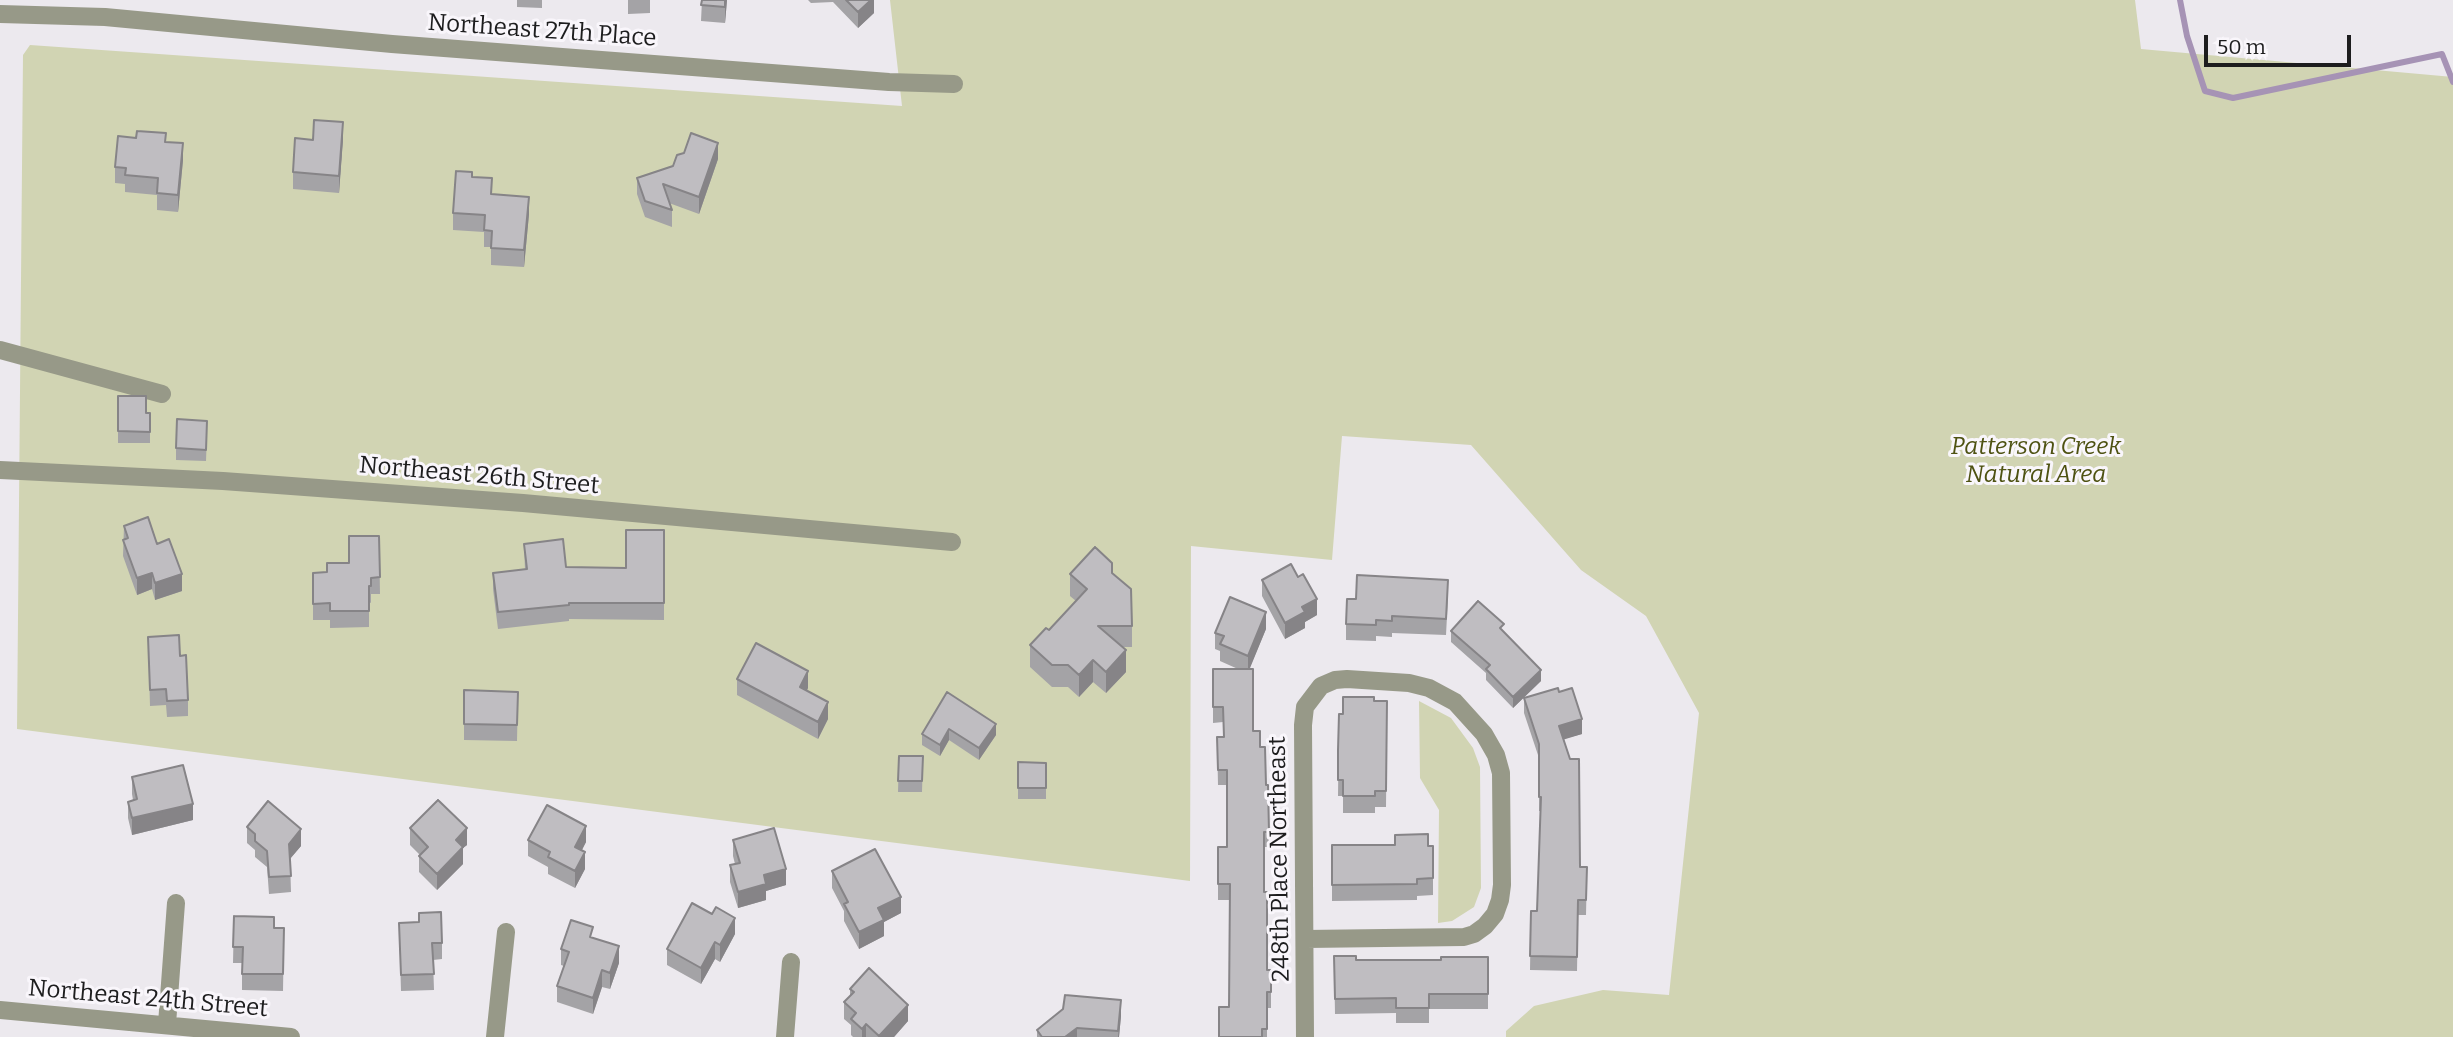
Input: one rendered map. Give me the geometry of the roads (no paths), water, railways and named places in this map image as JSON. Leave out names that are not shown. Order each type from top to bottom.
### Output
[{"type":"street","name":"Northeast 27th Place","points":[[0,14],[105,17],[392,44],[888,82],[954,84]]},
{"type":"street","points":[[0,350],[162,394]]},
{"type":"street","name":"Northeast 26th Street","points":[[0,470],[223,481],[510,502],[952,542]]},
{"type":"street","name":"248th Place Northeast","points":[[1305,1037],[1305,707],[1321,686],[1347,679],[1409,683],[1429,688],[1455,702],[1484,734],[1496,755],[1501,773],[1502,872],[1500,900],[1495,914],[1485,926],[1464,937],[1306,939]]},
{"type":"street","points":[[167,1024],[176,903]]},
{"type":"street","points":[[495,1037],[506,932]]},
{"type":"street","points":[[785,1037],[790,962]]},
{"type":"street","name":"Northeast 24th Street","points":[[0,1010],[291,1037]]},
{"type":"waterway","points":[[2180,0],[2187,36],[2205,91],[2233,98],[2442,54],[2453,82]]},
{"type":"park label","name":"Patterson Creek Natural Area","points":[[2036,461]]}]
